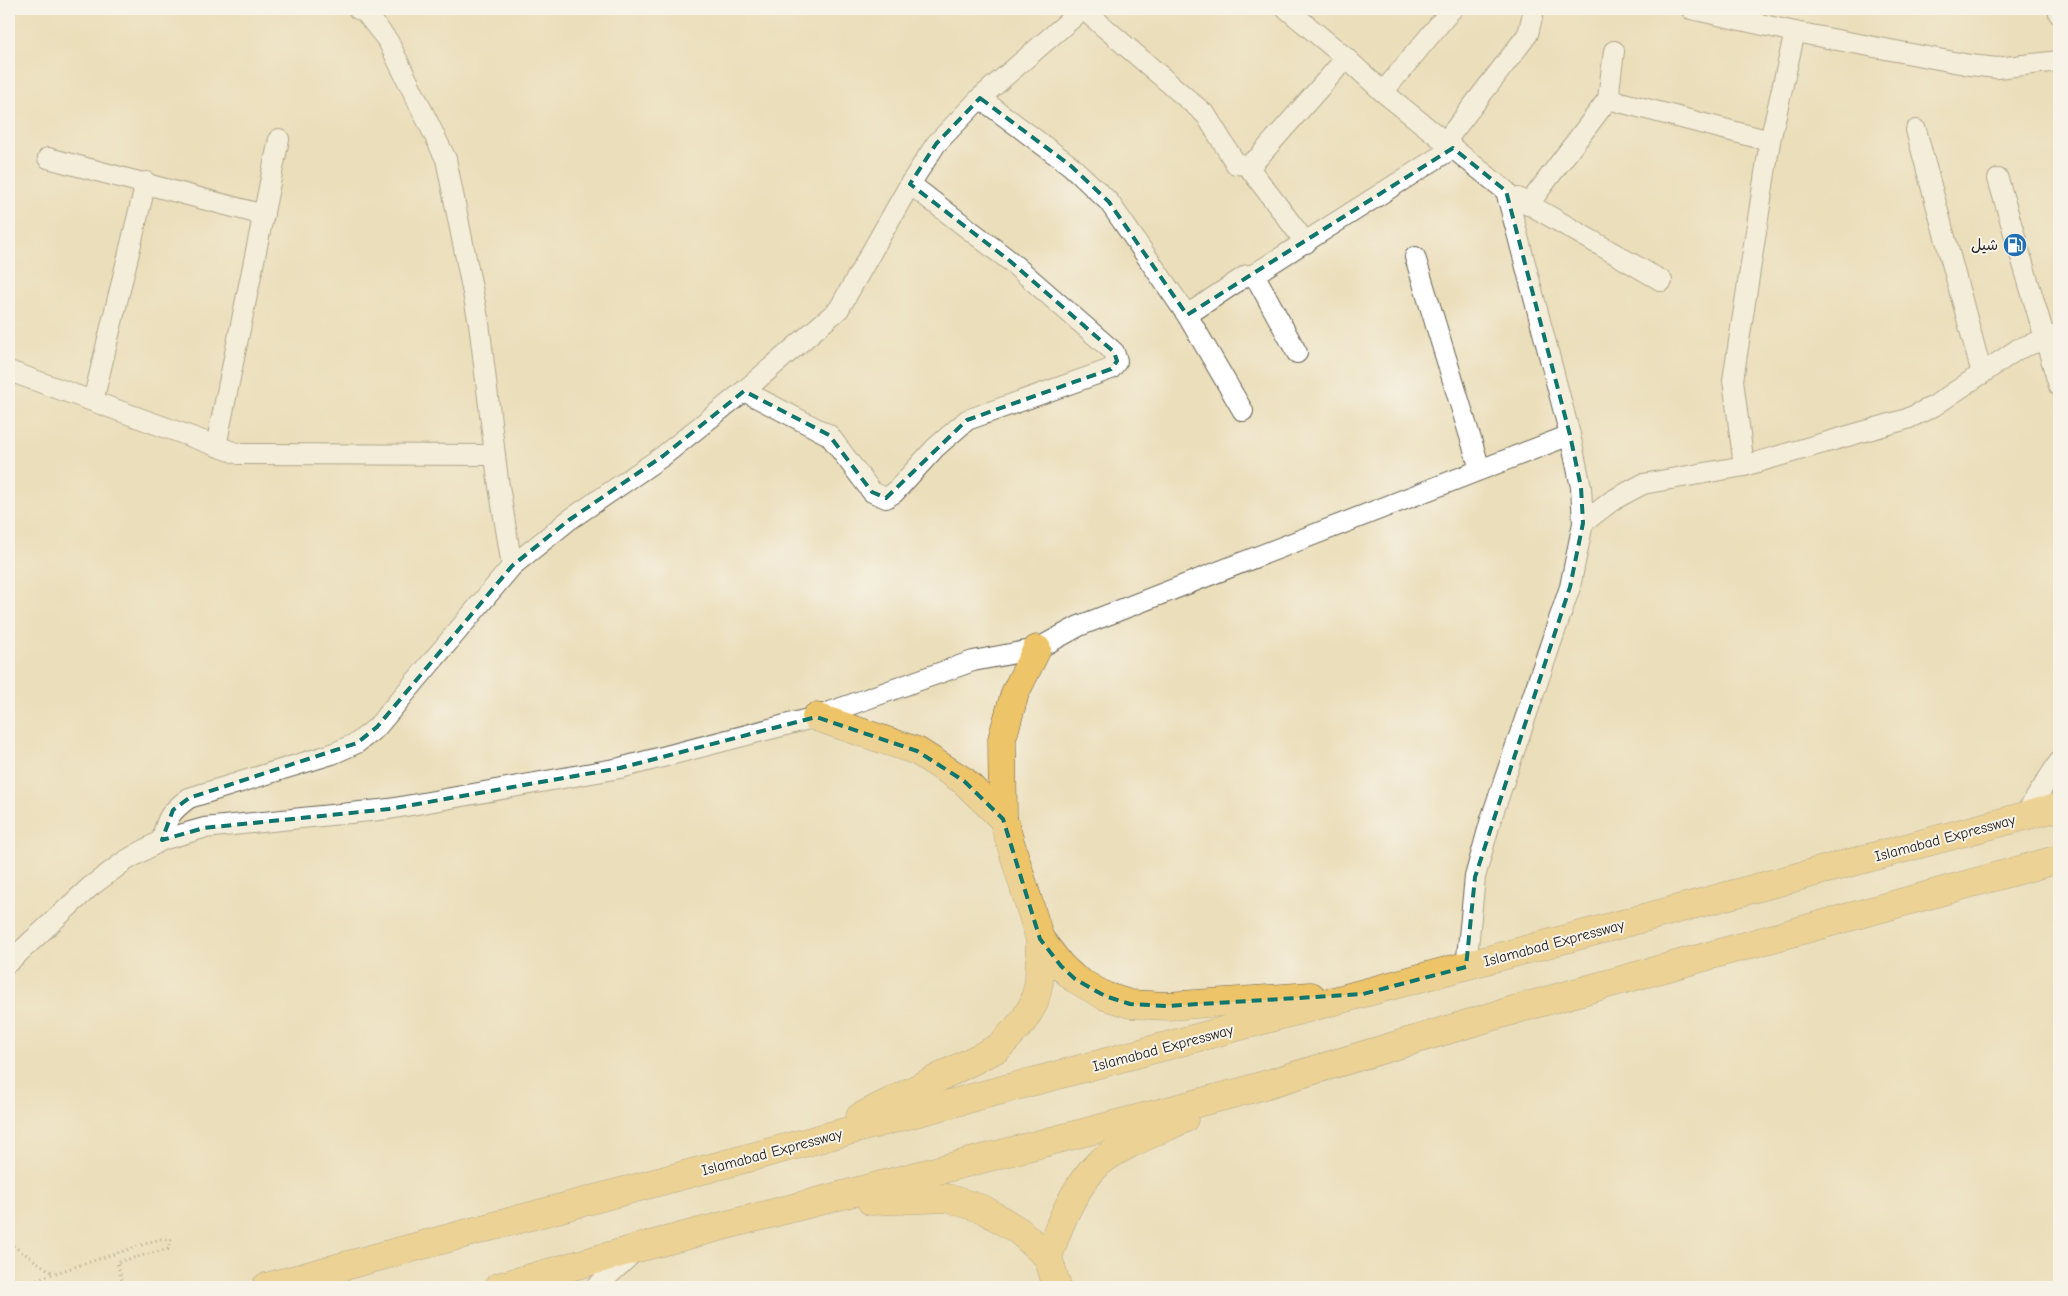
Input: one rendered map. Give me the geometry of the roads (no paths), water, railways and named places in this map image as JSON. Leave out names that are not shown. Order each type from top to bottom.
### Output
[{"type":"highway","points":[[812,1142],[998,1048],[1023,1022],[1034,1003],[1039,982],[1040,938],[1004,819],[1002,739],[1015,692],[1037,649]]},
{"type":"highway","points":[[816,716],[917,752],[964,781],[1004,819]]},
{"type":"highway","name":"Islamabad Expressway","points":[[266,1287],[2059,807]]},
{"type":"highway","points":[[498,1287],[638,1248],[1244,1091],[1524,1007],[2059,859]]},
{"type":"highway","points":[[1040,938],[1061,966],[1075,980],[1105,996],[1130,1004],[1167,1006],[1266,998],[1363,994]]},
{"type":"highway","points":[[1048,1257],[1060,1222],[1076,1192],[1099,1164],[1121,1149],[1244,1091]]},
{"type":"highway","points":[[809,1205],[947,1198],[983,1209],[1019,1231],[1048,1257],[1057,1287]]},
{"type":"street","points":[[162,840],[165,824],[173,810],[189,798],[332,754],[364,738],[377,726],[512,566],[569,520],[663,456],[744,391],[839,309],[910,184],[936,144],[980,98],[1083,9],[1206,115],[1236,164],[1247,165],[1258,159],[1346,58]]},
{"type":"street","points":[[1383,92],[1452,9]]},
{"type":"street","points":[[1187,315],[1247,275],[1253,275],[1306,243],[1449,145],[1528,34],[1534,9]]},
{"type":"street","points":[[1691,9],[1795,32],[1970,65],[1997,68],[2059,61]]},
{"type":"street","points":[[2059,9],[2059,14]]},
{"type":"street","points":[[363,10],[388,41],[446,159],[479,324],[495,455],[512,566]]},
{"type":"street","points":[[1295,11],[1383,92],[1506,191],[1662,281]]},
{"type":"street","points":[[1744,466],[1733,380],[1770,141],[1795,32]]},
{"type":"street","points":[[1528,205],[1608,99],[1614,51]]},
{"type":"street","points":[[980,98],[1071,166],[1109,202],[1187,315],[1243,411]]},
{"type":"street","points":[[1608,99],[1770,141]]},
{"type":"street","points":[[1916,130],[1982,374]]},
{"type":"street","points":[[216,446],[279,139]]},
{"type":"street","points":[[48,158],[146,182],[264,215]]},
{"type":"street","points":[[1247,165],[1306,243]]},
{"type":"street","points":[[1998,180],[2053,337],[2059,386]]},
{"type":"street","points":[[93,401],[146,182]]},
{"type":"street","points":[[744,391],[829,435],[872,492],[886,498],[894,493],[935,448],[967,420],[1111,370],[1117,361],[1114,352],[1010,261],[910,184]]},
{"type":"street","points":[[1466,966],[1475,877],[1491,820],[1570,587],[1583,523],[1581,487],[1570,435],[1506,191]]},
{"type":"street","points":[[1415,257],[1480,469]]},
{"type":"street","points":[[1253,275],[1297,353]]},
{"type":"street","points":[[1583,523],[1612,500],[1642,484],[1744,466],[1907,419],[1934,406],[2018,349],[2053,337]]},
{"type":"street","points":[[9,370],[239,454],[495,455]]},
{"type":"street","points":[[9,962],[90,887],[125,861],[162,840],[204,828],[389,808],[620,768],[816,716],[973,661],[1037,649],[1079,626],[1570,435]]},
{"type":"street","points":[[2024,816],[2059,762]]},
{"type":"street","points":[[596,1287],[638,1248]]},
{"type":"place","name":"شیل","points":[[2015,245]]}]
